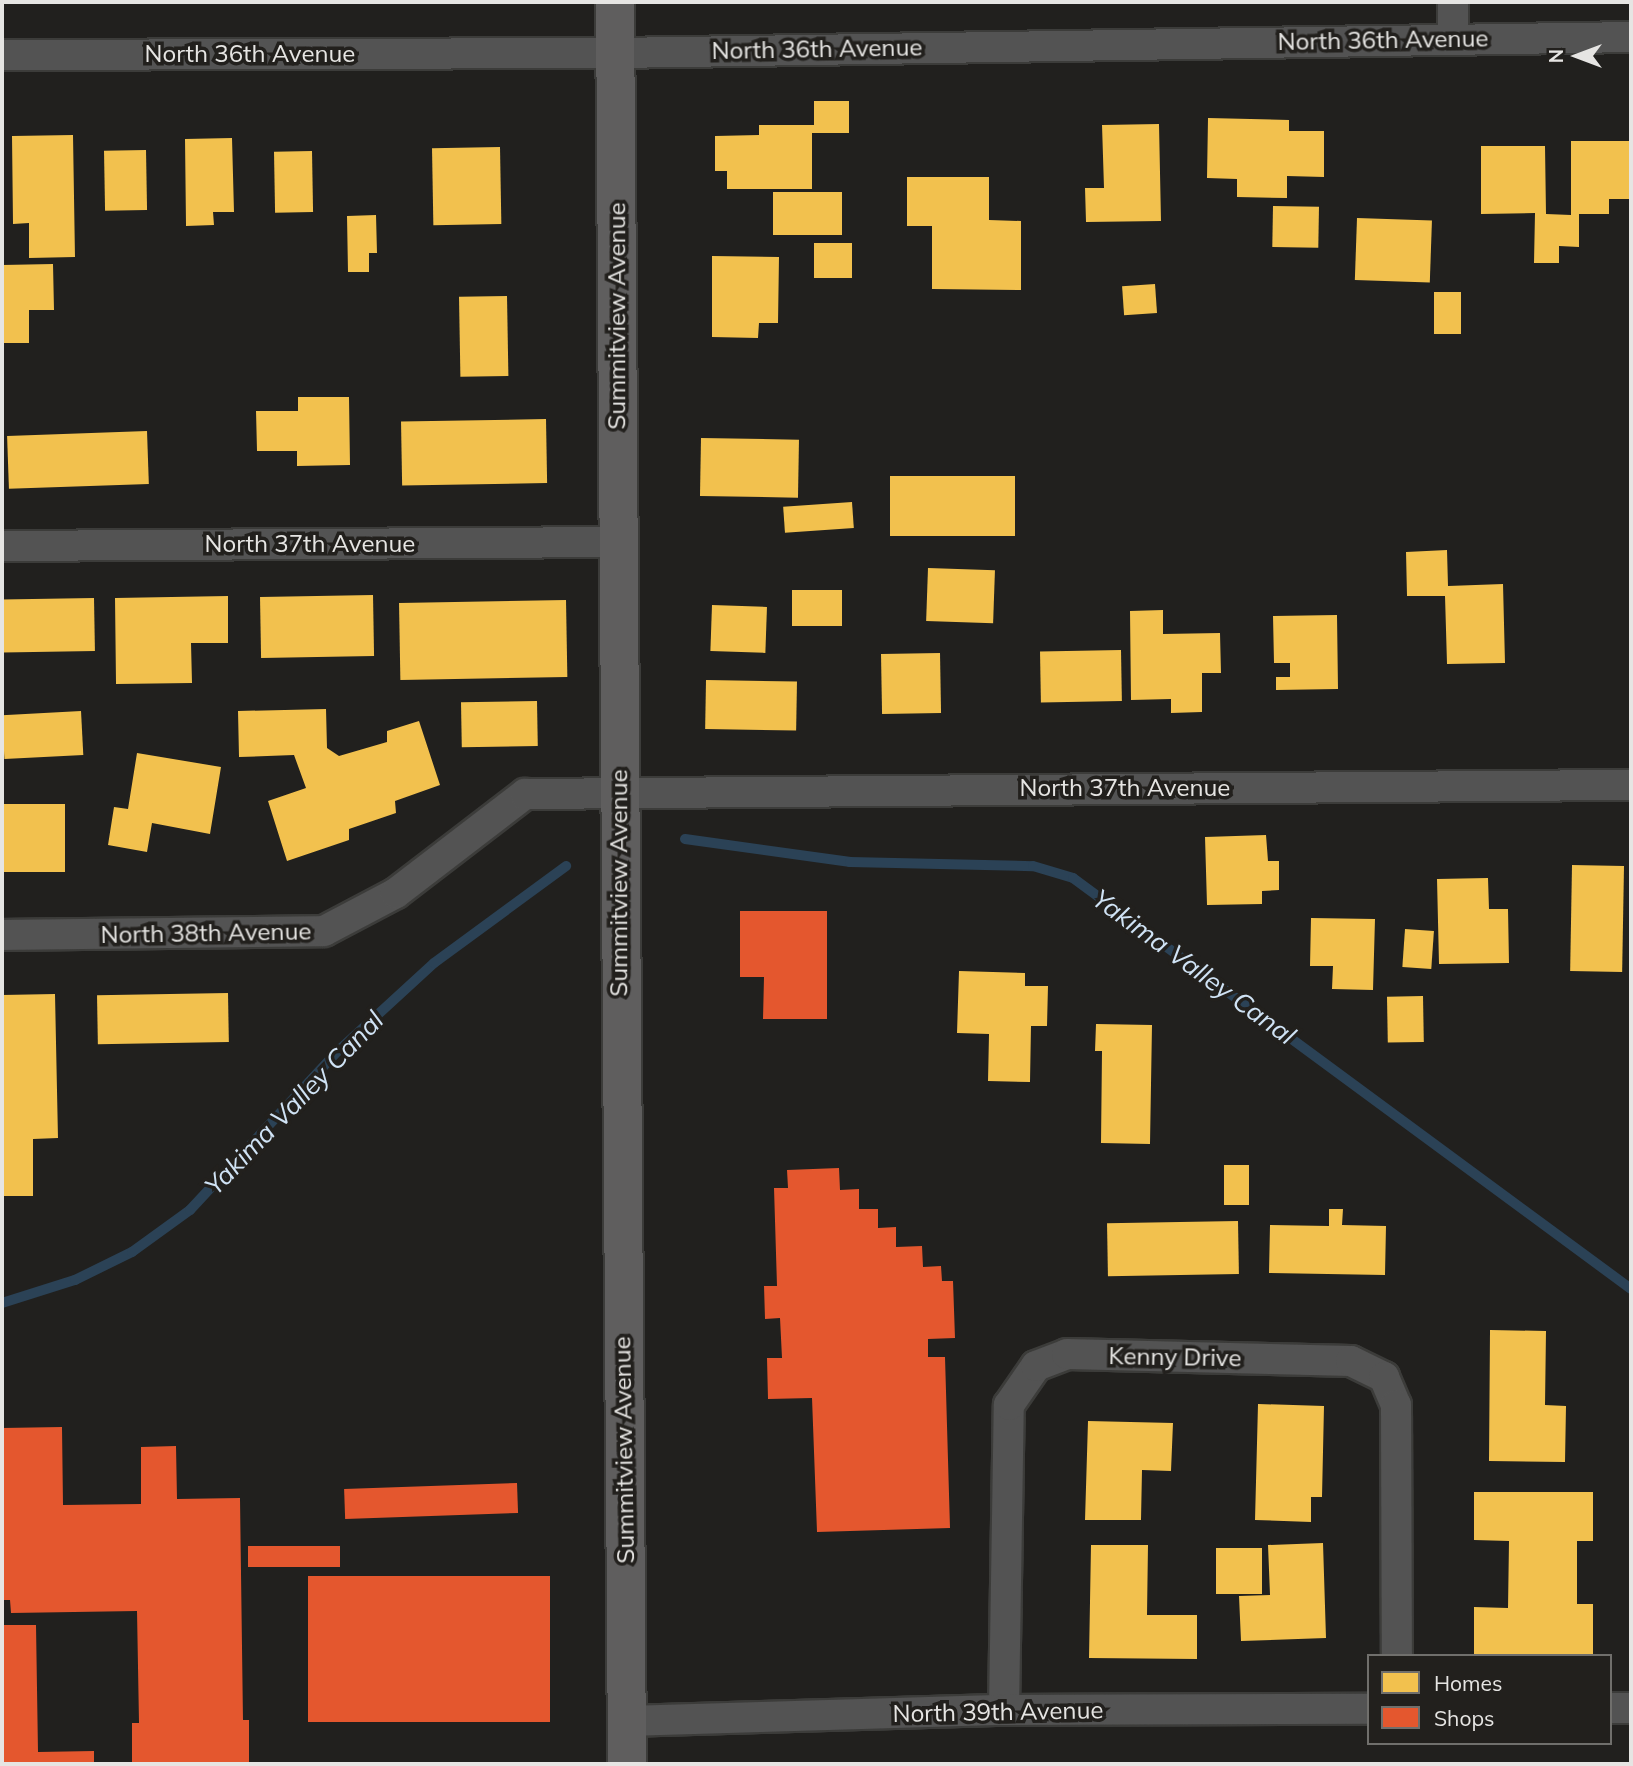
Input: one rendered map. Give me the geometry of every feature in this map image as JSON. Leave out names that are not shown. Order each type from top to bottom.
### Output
[{"type":"main road","name":"Summitview Avenue","points":[[615,2],[618,791],[627,1764]]},
{"type":"street","points":[[1453,2],[1453,39]]},
{"type":"street","name":"North 36th Avenue","points":[[2,55],[616,52],[1631,37]]},
{"type":"street","name":"North 37th Avenue","points":[[2,546],[619,542]]},
{"type":"street","name":"North 37th Avenue","points":[[618,791],[1631,785]]},
{"type":"street","name":"North 38th Avenue","points":[[2,935],[324,932],[396,893],[525,794],[618,791]]},
{"type":"street","name":"Kenny Drive","points":[[1004,1710],[1009,1405],[1036,1366],[1067,1354],[1351,1361],[1384,1377],[1396,1405],[1396,1654]]},
{"type":"street","points":[[1612,1708],[1631,1708]]},
{"type":"street","name":"North 39th Avenue","points":[[627,1721],[1004,1710],[1367,1709]]},
{"type":"building: Homes","points":[[814,101],[849,101],[849,133],[812,133],[812,189],[727,189],[727,171],[715,171],[715,136],[759,135],[759,125],[814,125]]},
{"type":"building: Homes","points":[[1208,118],[1289,120],[1289,131],[1324,131],[1324,177],[1287,176],[1287,198],[1237,197],[1237,179],[1207,178]]},
{"type":"building: Homes","points":[[1159,124],[1161,221],[1086,222],[1085,188],[1104,188],[1102,125]]},
{"type":"building: Homes","points":[[73,135],[75,257],[29,258],[29,223],[13,224],[12,136]]},
{"type":"building: Homes","points":[[232,138],[234,212],[213,212],[214,225],[186,226],[185,139]]},
{"type":"building: Homes","points":[[1571,141],[1629,141],[1629,199],[1609,199],[1609,214],[1579,214],[1579,247],[1559,246],[1559,263],[1534,263],[1535,213],[1481,214],[1481,146],[1545,146],[1546,214],[1571,215]]},
{"type":"building: Homes","points":[[500,147],[501,224],[433,225],[432,148]]},
{"type":"building: Homes","points":[[146,150],[147,210],[105,211],[104,151]]},
{"type":"building: Homes","points":[[312,151],[313,212],[275,213],[274,152]]},
{"type":"building: Homes","points":[[907,177],[989,177],[989,220],[1021,221],[1021,290],[932,289],[932,226],[907,226]]},
{"type":"building: Homes","points":[[773,192],[842,192],[842,235],[773,235]]},
{"type":"building: Homes","points":[[1273,206],[1319,207],[1318,248],[1272,247]]},
{"type":"building: Homes","points":[[376,215],[377,253],[369,253],[369,272],[348,272],[347,216]]},
{"type":"building: Homes","points":[[1357,218],[1432,221],[1430,283],[1355,280]]},
{"type":"building: Homes","points":[[814,243],[852,243],[852,278],[814,278]]},
{"type":"building: Homes","points":[[712,256],[779,257],[778,323],[759,323],[758,338],[712,337]]},
{"type":"building: Homes","points":[[53,264],[54,310],[29,310],[29,343],[4,343],[2,265]]},
{"type":"building: Homes","points":[[1155,284],[1157,313],[1124,315],[1122,286]]},
{"type":"building: Homes","points":[[1434,292],[1461,292],[1461,334],[1434,334]]},
{"type":"building: Homes","points":[[507,296],[508,376],[460,377],[459,297]]},
{"type":"building: Homes","points":[[298,397],[349,397],[350,465],[297,466],[297,451],[257,451],[256,411],[298,411]]},
{"type":"building: Homes","points":[[546,419],[547,483],[402,486],[401,422]]},
{"type":"building: Homes","points":[[147,431],[149,484],[9,489],[7,436]]},
{"type":"building: Homes","points":[[701,438],[799,440],[798,498],[700,496]]},
{"type":"building: Homes","points":[[890,476],[1015,476],[1015,536],[890,536]]},
{"type":"building: Homes","points":[[852,502],[854,528],[785,533],[783,507]]},
{"type":"building: Homes","points":[[1447,550],[1448,586],[1503,584],[1505,663],[1447,664],[1445,596],[1407,596],[1406,552]]},
{"type":"building: Homes","points":[[928,568],[995,570],[993,623],[926,621]]},
{"type":"building: Homes","points":[[792,590],[842,590],[842,626],[792,626]]},
{"type":"building: Homes","points":[[373,595],[374,656],[261,658],[260,597]]},
{"type":"building: Homes","points":[[228,596],[228,643],[191,643],[192,683],[116,684],[115,598]]},
{"type":"building: Homes","points":[[94,598],[95,651],[3,653],[2,600]]},
{"type":"building: Homes","points":[[566,600],[567,677],[400,680],[399,603]]},
{"type":"building: Homes","points":[[712,605],[767,607],[765,653],[710,651]]},
{"type":"building: Homes","points":[[1163,610],[1163,634],[1220,633],[1221,673],[1202,673],[1202,712],[1171,713],[1171,699],[1131,700],[1130,611]]},
{"type":"building: Homes","points":[[1337,615],[1338,689],[1276,690],[1276,677],[1290,677],[1290,663],[1274,663],[1273,616]]},
{"type":"building: Homes","points":[[1121,650],[1122,701],[1041,702],[1040,651]]},
{"type":"building: Homes","points":[[940,653],[941,713],[882,714],[881,654]]},
{"type":"building: Homes","points":[[706,680],[797,682],[796,731],[705,729]]},
{"type":"building: Homes","points":[[537,701],[538,746],[462,747],[461,702]]},
{"type":"building: Homes","points":[[326,709],[327,748],[339,756],[387,742],[387,731],[419,721],[440,785],[395,801],[396,813],[349,829],[349,840],[287,861],[268,801],[306,788],[294,755],[239,757],[238,711]]},
{"type":"building: Homes","points":[[81,711],[83,755],[4,759],[2,715]]},
{"type":"building: Homes","points":[[137,753],[221,767],[210,834],[152,823],[147,852],[108,845],[114,807],[128,809]]},
{"type":"building: Homes","points":[[2,804],[65,804],[65,872],[2,872]]},
{"type":"building: Homes","points":[[1266,835],[1268,861],[1279,861],[1279,890],[1262,891],[1262,904],[1207,905],[1205,837]]},
{"type":"building: Homes","points":[[1572,865],[1624,866],[1622,972],[1570,971]]},
{"type":"building: Homes","points":[[1488,878],[1489,909],[1508,909],[1509,963],[1439,964],[1437,879]]},
{"type":"building: Homes","points":[[1311,918],[1375,919],[1373,990],[1332,989],[1333,966],[1310,966]]},
{"type":"building: Homes","points":[[1405,929],[1434,931],[1431,969],[1402,967]]},
{"type":"building: Homes","points":[[959,971],[1025,973],[1025,986],[1048,986],[1047,1026],[1031,1026],[1030,1082],[988,1081],[989,1034],[957,1033]]},
{"type":"building: Homes","points":[[228,993],[229,1042],[98,1044],[97,995]]},
{"type":"building: Homes","points":[[55,994],[58,1138],[33,1139],[33,1196],[2,1196],[2,995]]},
{"type":"building: Homes","points":[[1423,996],[1424,1042],[1388,1043],[1387,997]]},
{"type":"building: Homes","points":[[1096,1024],[1152,1025],[1150,1144],[1101,1143],[1102,1051],[1095,1051]]},
{"type":"building: Homes","points":[[1224,1165],[1249,1165],[1249,1205],[1224,1205]]},
{"type":"building: Homes","points":[[1329,1209],[1343,1209],[1342,1225],[1386,1226],[1385,1275],[1269,1273],[1270,1225],[1329,1226]]},
{"type":"building: Homes","points":[[1238,1221],[1239,1274],[1108,1276],[1107,1223]]},
{"type":"building: Homes","points":[[1490,1330],[1546,1331],[1545,1405],[1566,1406],[1565,1462],[1489,1461]]},
{"type":"building: Homes","points":[[1258,1404],[1324,1406],[1322,1497],[1311,1497],[1311,1522],[1255,1520]]},
{"type":"building: Homes","points":[[1088,1421],[1173,1423],[1171,1471],[1142,1470],[1141,1520],[1085,1520]]},
{"type":"building: Homes","points":[[1474,1492],[1593,1492],[1593,1541],[1577,1541],[1577,1604],[1593,1604],[1593,1654],[1474,1654],[1474,1607],[1508,1608],[1509,1541],[1474,1540]]},
{"type":"building: Homes","points":[[1323,1543],[1326,1638],[1241,1641],[1239,1596],[1270,1595],[1268,1545]]},
{"type":"building: Homes","points":[[1091,1545],[1148,1545],[1147,1615],[1197,1615],[1197,1659],[1089,1658]]},
{"type":"building: Homes","points":[[1216,1548],[1262,1548],[1262,1594],[1216,1594]]},
{"type":"building: Shops","points":[[740,911],[827,911],[827,1019],[763,1019],[764,977],[740,977]]},
{"type":"building: Shops","points":[[839,1168],[840,1190],[859,1189],[859,1209],[878,1209],[878,1228],[896,1227],[896,1247],[922,1246],[923,1267],[941,1266],[942,1281],[953,1281],[955,1338],[928,1339],[928,1357],[945,1357],[950,1528],[817,1532],[812,1398],[768,1399],[767,1358],[782,1358],[780,1318],[765,1319],[764,1286],[777,1286],[774,1188],[788,1188],[787,1170]]},
{"type":"building: Shops","points":[[62,1427],[63,1505],[141,1504],[141,1447],[176,1446],[177,1499],[240,1498],[243,1720],[249,1720],[249,1764],[132,1764],[132,1723],[139,1723],[137,1611],[11,1613],[10,1600],[2,1600],[2,1428]]},
{"type":"building: Shops","points":[[517,1483],[518,1513],[345,1519],[344,1489]]},
{"type":"building: Shops","points":[[248,1546],[340,1546],[340,1567],[248,1567]]},
{"type":"building: Shops","points":[[308,1576],[550,1576],[550,1722],[308,1722]]},
{"type":"building: Shops","points":[[2,1625],[36,1625],[38,1752],[94,1751],[94,1762],[112,1764],[2,1764]]},
{"type":"waterway","name":"Yakima Valley Canal","points":[[685,839],[850,862],[1033,866],[1073,878],[1631,1289]]},
{"type":"waterway","name":"Yakima Valley Canal","points":[[2,1303],[75,1280],[132,1252],[190,1210],[338,1051],[434,963],[566,866]]}]
